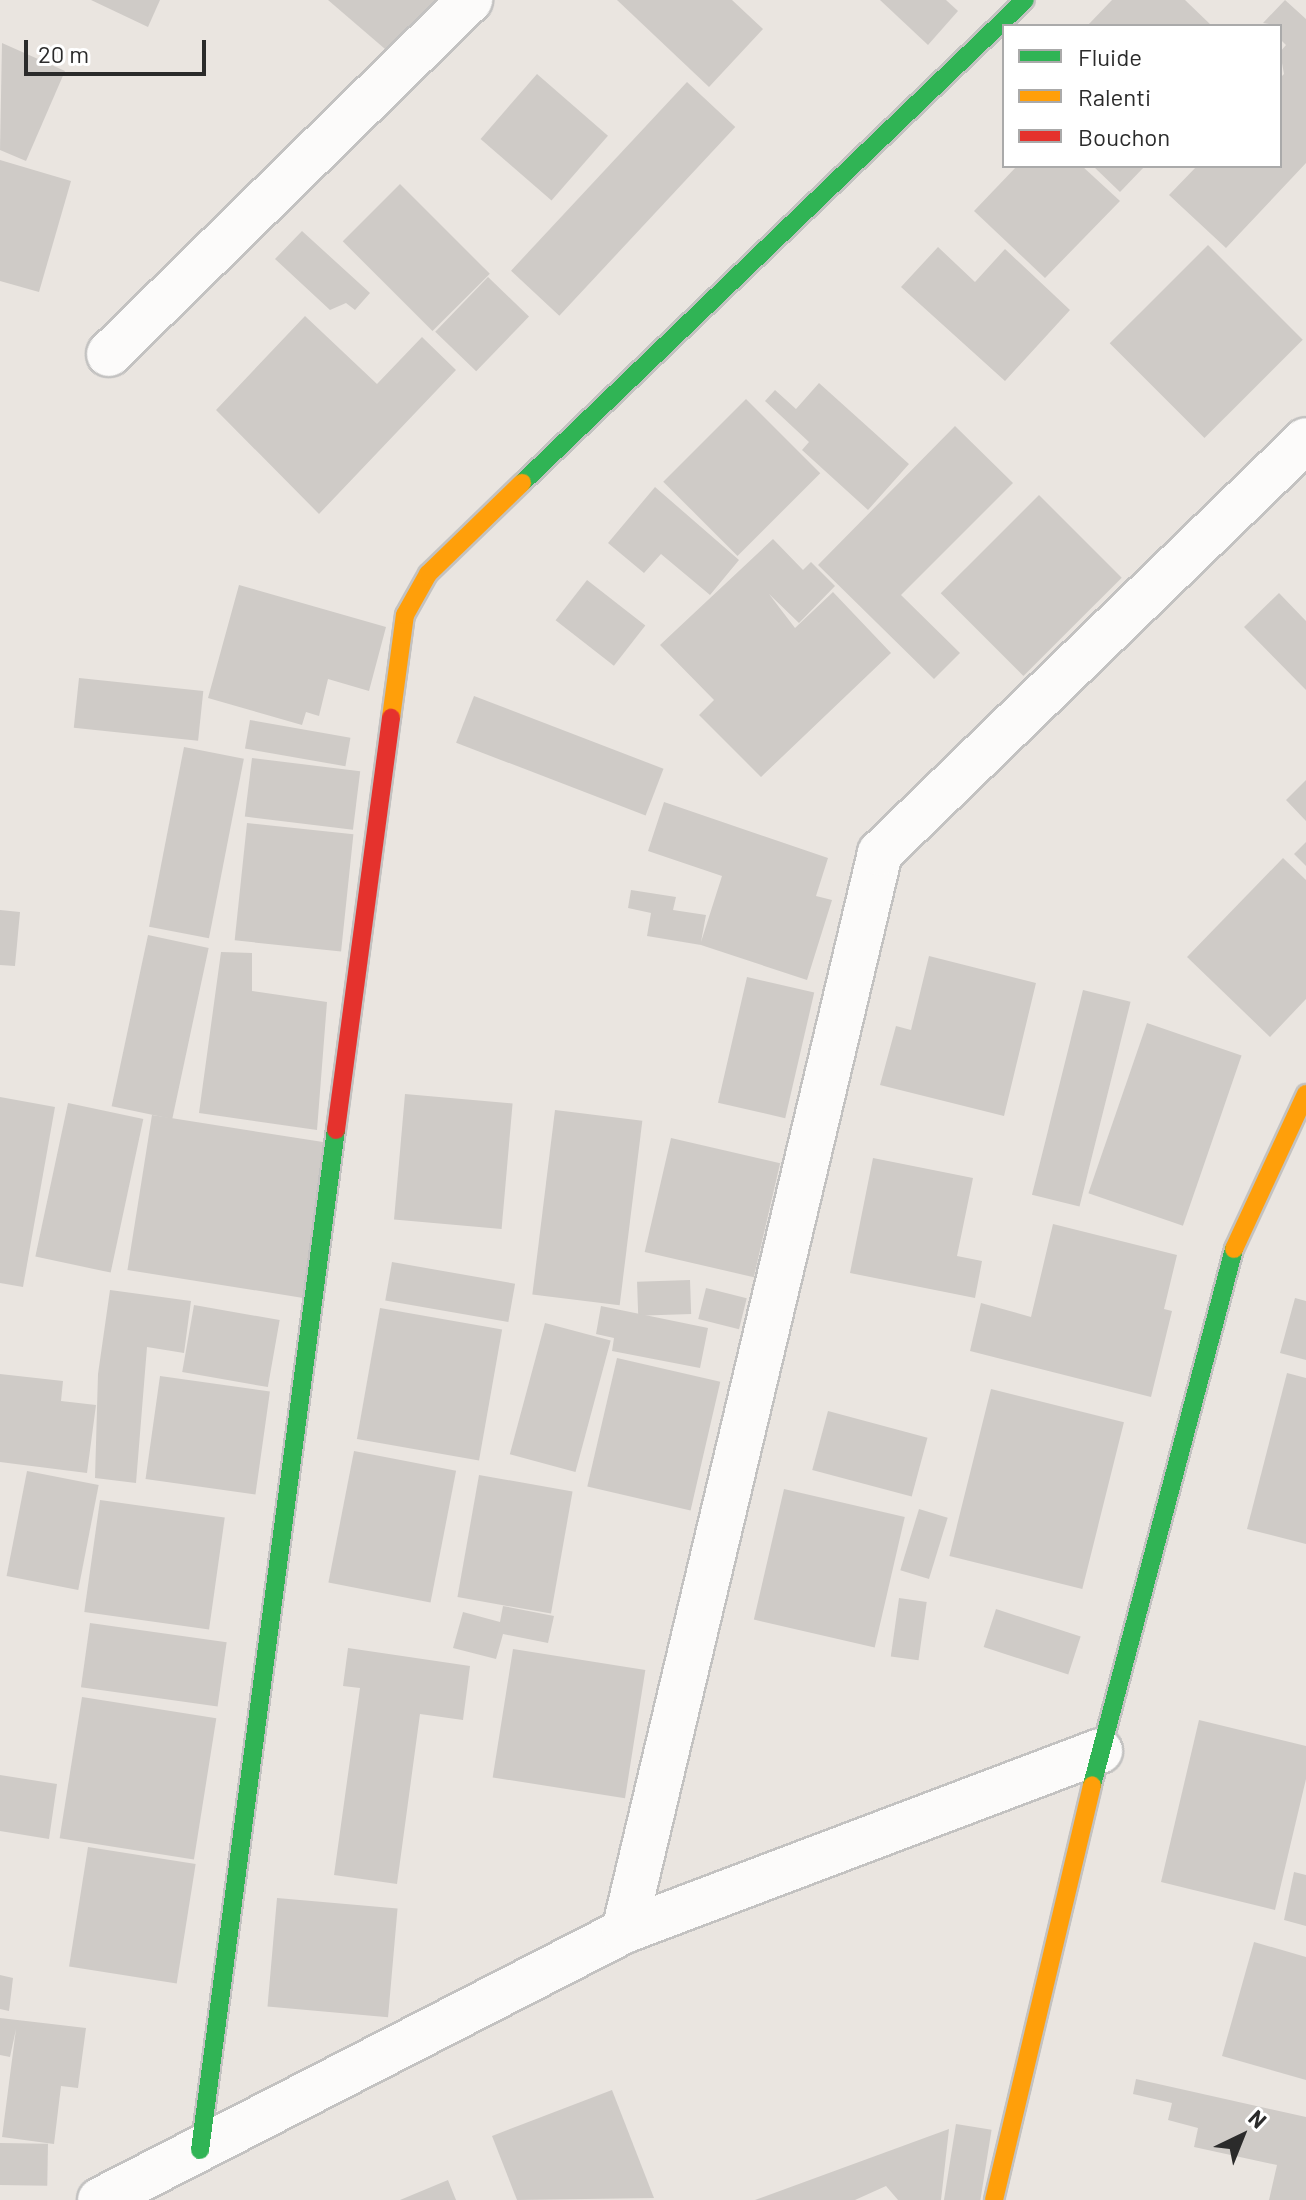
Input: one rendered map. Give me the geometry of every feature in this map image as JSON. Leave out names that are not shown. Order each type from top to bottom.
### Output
[{"type":"street","points":[[109,354],[470,0]]},
{"type":"street","points":[[200,2150],[405,615],[428,574],[1025,0]]},
{"type":"street","points":[[624,1931],[880,853],[1306,440]]},
{"type":"street","points":[[994,2200],[1100,1751],[1236,1240],[1306,1094]]},
{"type":"street","points":[[100,2200],[624,1931],[1100,1751]]},
{"type":"building","points":[[91,0],[160,0],[148,27]]},
{"type":"building","points":[[328,0],[439,0],[392,55]]},
{"type":"building","points":[[617,0],[732,0],[763,29],[709,87]]},
{"type":"building","points":[[880,0],[946,0],[958,11],[928,45]]},
{"type":"building","points":[[1112,0],[1185,0],[1210,24],[1089,24]]},
{"type":"building","points":[[1285,0],[1306,19],[1306,163],[1226,248],[1169,195],[1195,168],[1282,168],[1282,50],[1286,45],[1282,41],[1282,24],[1263,23]]},
{"type":"building","points":[[2,43],[65,71],[26,161],[0,150]]},
{"type":"building","points":[[537,74],[608,136],[552,201],[481,139]]},
{"type":"building","points":[[687,82],[735,127],[559,316],[511,271]]},
{"type":"building","points":[[0,160],[71,181],[39,292],[0,281]]},
{"type":"building","points":[[1015,168],[1084,168],[1120,201],[1045,278],[974,211]]},
{"type":"building","points":[[1095,168],[1143,168],[1120,192]]},
{"type":"building","points":[[400,184],[490,274],[433,331],[343,241]]},
{"type":"building","points":[[302,231],[370,293],[355,310],[346,303],[330,310],[275,259]]},
{"type":"building","points":[[1208,245],[1303,340],[1204,438],[1110,343]]},
{"type":"building","points":[[938,247],[975,282],[1005,249],[1070,310],[1005,381],[901,287]]},
{"type":"building","points":[[488,277],[529,317],[476,371],[435,332]]},
{"type":"building","points":[[305,316],[377,384],[422,337],[456,370],[319,514],[216,410]]},
{"type":"building","points":[[819,383],[909,464],[868,510],[802,450],[809,442],[765,401],[775,390],[796,409]]},
{"type":"building","points":[[746,399],[820,473],[738,556],[663,482]]},
{"type":"building","points":[[955,426],[1013,483],[901,595],[960,653],[934,679],[818,565]]},
{"type":"building","points":[[655,487],[739,560],[710,595],[661,554],[644,573],[608,543]]},
{"type":"building","points":[[1039,495],[1122,578],[1023,676],[941,593]]},
{"type":"building","points":[[773,539],[803,570],[811,562],[835,586],[799,623],[769,594],[795,628],[833,592],[891,653],[761,777],[699,715],[714,700],[660,645]]},
{"type":"building","points":[[587,580],[645,626],[614,666],[556,620]]},
{"type":"building","points":[[239,585],[386,627],[369,691],[328,679],[319,716],[306,712],[302,725],[208,698]]},
{"type":"building","points":[[1279,593],[1306,621],[1306,690],[1244,627]]},
{"type":"building","points":[[79,678],[203,691],[198,741],[74,728]]},
{"type":"building","points":[[474,696],[664,769],[646,815],[456,743]]},
{"type":"building","points":[[250,720],[350,738],[345,766],[245,749]]},
{"type":"building","points":[[184,747],[244,759],[209,938],[149,927]]},
{"type":"building","points":[[252,758],[360,771],[353,830],[245,817]]},
{"type":"building","points":[[1306,780],[1306,821],[1286,800]]},
{"type":"building","points":[[664,802],[828,858],[816,896],[832,900],[807,980],[701,945],[647,936],[651,913],[628,908],[631,890],[676,897],[673,910],[706,915],[701,942],[722,876],[648,851]]},
{"type":"building","points":[[247,823],[353,834],[341,952],[235,940]]},
{"type":"building","points":[[1306,842],[1306,866],[1294,854]]},
{"type":"building","points":[[1283,858],[1306,880],[1306,999],[1270,1037],[1187,957]]},
{"type":"building","points":[[0,910],[20,912],[15,966],[0,965]]},
{"type":"building","points":[[148,935],[209,948],[172,1119],[112,1106]]},
{"type":"building","points":[[221,952],[252,953],[252,991],[327,1002],[317,1130],[199,1113]]},
{"type":"building","points":[[929,956],[1036,983],[1004,1116],[880,1085],[896,1026],[911,1030]]},
{"type":"building","points":[[747,977],[814,993],[785,1118],[718,1103]]},
{"type":"building","points":[[1083,990],[1131,1002],[1079,1207],[1032,1195]]},
{"type":"building","points":[[1147,1023],[1242,1056],[1183,1226],[1088,1193]]},
{"type":"building","points":[[405,1094],[513,1103],[502,1229],[394,1220]]},
{"type":"building","points":[[0,1097],[55,1107],[23,1287],[0,1283]]},
{"type":"building","points":[[68,1103],[143,1119],[111,1273],[35,1257]]},
{"type":"building","points":[[555,1110],[642,1121],[620,1305],[532,1295]]},
{"type":"building","points":[[152,1115],[328,1143],[303,1298],[127,1270]]},
{"type":"building","points":[[671,1138],[780,1163],[754,1277],[645,1252]]},
{"type":"building","points":[[873,1158],[973,1178],[957,1256],[982,1261],[975,1298],[850,1273]]},
{"type":"building","points":[[1053,1224],[1177,1255],[1164,1309],[1172,1311],[1151,1397],[970,1351],[981,1303],[1031,1317]]},
{"type":"building","points":[[392,1262],[515,1284],[508,1322],[385,1300]]},
{"type":"building","points":[[690,1280],[691,1314],[638,1316],[637,1282]]},
{"type":"building","points":[[706,1288],[747,1298],[739,1329],[698,1319]]},
{"type":"building","points":[[110,1290],[191,1301],[184,1353],[147,1347],[136,1483],[95,1478],[98,1374]]},
{"type":"building","points":[[1295,1298],[1306,1301],[1306,1360],[1280,1353]]},
{"type":"building","points":[[194,1305],[280,1320],[268,1387],[182,1372]]},
{"type":"building","points":[[601,1306],[708,1328],[700,1368],[612,1351],[614,1338],[596,1334]]},
{"type":"building","points":[[380,1308],[502,1330],[479,1461],[357,1439]]},
{"type":"building","points":[[545,1323],[611,1341],[575,1472],[510,1454]]},
{"type":"building","points":[[617,1358],[720,1382],[691,1510],[587,1487]]},
{"type":"building","points":[[1287,1373],[1306,1378],[1306,1544],[1247,1529]]},
{"type":"building","points":[[0,1374],[63,1381],[61,1401],[96,1405],[87,1473],[0,1462]]},
{"type":"building","points":[[160,1376],[270,1391],[255,1494],[146,1479]]},
{"type":"building","points":[[991,1389],[1124,1422],[1082,1589],[949,1556]]},
{"type":"building","points":[[828,1411],[927,1438],[912,1497],[812,1470]]},
{"type":"building","points":[[354,1451],[456,1471],[431,1602],[328,1583]]},
{"type":"building","points":[[27,1471],[99,1485],[78,1590],[7,1576]]},
{"type":"building","points":[[479,1475],[573,1491],[551,1614],[457,1597]]},
{"type":"building","points":[[784,1489],[905,1517],[875,1647],[754,1620]]},
{"type":"building","points":[[100,1500],[225,1518],[209,1629],[84,1612]]},
{"type":"building","points":[[919,1509],[948,1518],[929,1579],[900,1570]]},
{"type":"building","points":[[899,1598],[927,1602],[919,1660],[891,1656]]},
{"type":"building","points":[[503,1606],[554,1616],[548,1643],[503,1634],[496,1659],[453,1648],[463,1612],[500,1622]]},
{"type":"building","points":[[996,1609],[1081,1637],[1068,1675],[984,1647]]},
{"type":"building","points":[[90,1623],[227,1642],[218,1707],[81,1687]]},
{"type":"building","points":[[348,1648],[470,1666],[463,1720],[420,1714],[397,1884],[334,1875],[360,1688],[343,1686]]},
{"type":"building","points":[[513,1649],[645,1670],[625,1798],[493,1777]]},
{"type":"building","points":[[82,1697],[216,1718],[194,1860],[60,1838]]},
{"type":"building","points":[[1199,1720],[1306,1746],[1306,1779],[1275,1910],[1161,1882]]},
{"type":"building","points":[[0,1775],[57,1784],[49,1839],[0,1831]]},
{"type":"building","points":[[88,1847],[196,1864],[177,1984],[69,1967]]},
{"type":"building","points":[[1294,1872],[1306,1875],[1306,1926],[1284,1920]]},
{"type":"building","points":[[277,1898],[398,1909],[388,2017],[268,2007]]},
{"type":"building","points":[[1254,1942],[1306,1957],[1306,2080],[1222,2056]]},
{"type":"building","points":[[0,1975],[13,1978],[9,2011],[0,2009]]},
{"type":"building","points":[[0,2018],[86,2028],[78,2088],[61,2086],[54,2144],[2,2137],[16,2029],[10,2057],[0,2055]]},
{"type":"building","points":[[1136,2079],[1306,2117],[1306,2200],[1269,2200],[1277,2165],[1194,2147],[1198,2128],[1168,2120],[1172,2103],[1133,2094]]},
{"type":"building","points":[[612,2090],[654,2198],[517,2200],[492,2136]]},
{"type":"building","points":[[956,2124],[992,2130],[980,2200],[944,2200]]},
{"type":"building","points":[[949,2129],[941,2200],[898,2200],[886,2186],[855,2200],[755,2200]]},
{"type":"building","points":[[0,2143],[48,2144],[47,2186],[0,2185]]},
{"type":"building","points":[[448,2180],[456,2200],[400,2200]]},
{"type":"traffic: fast","points":[[522,483],[1025,0]]},
{"type":"traffic: fast","points":[[200,2150],[336,1130]]},
{"type":"traffic: fast","points":[[1092,1785],[1234,1249]]},
{"type":"traffic: slow","points":[[391,718],[405,615],[428,574],[522,483]]},
{"type":"traffic: slow","points":[[1234,1249],[1306,1094]]},
{"type":"traffic: slow","points":[[994,2200],[1092,1785]]},
{"type":"traffic: jam","points":[[336,1130],[391,718]]}]
